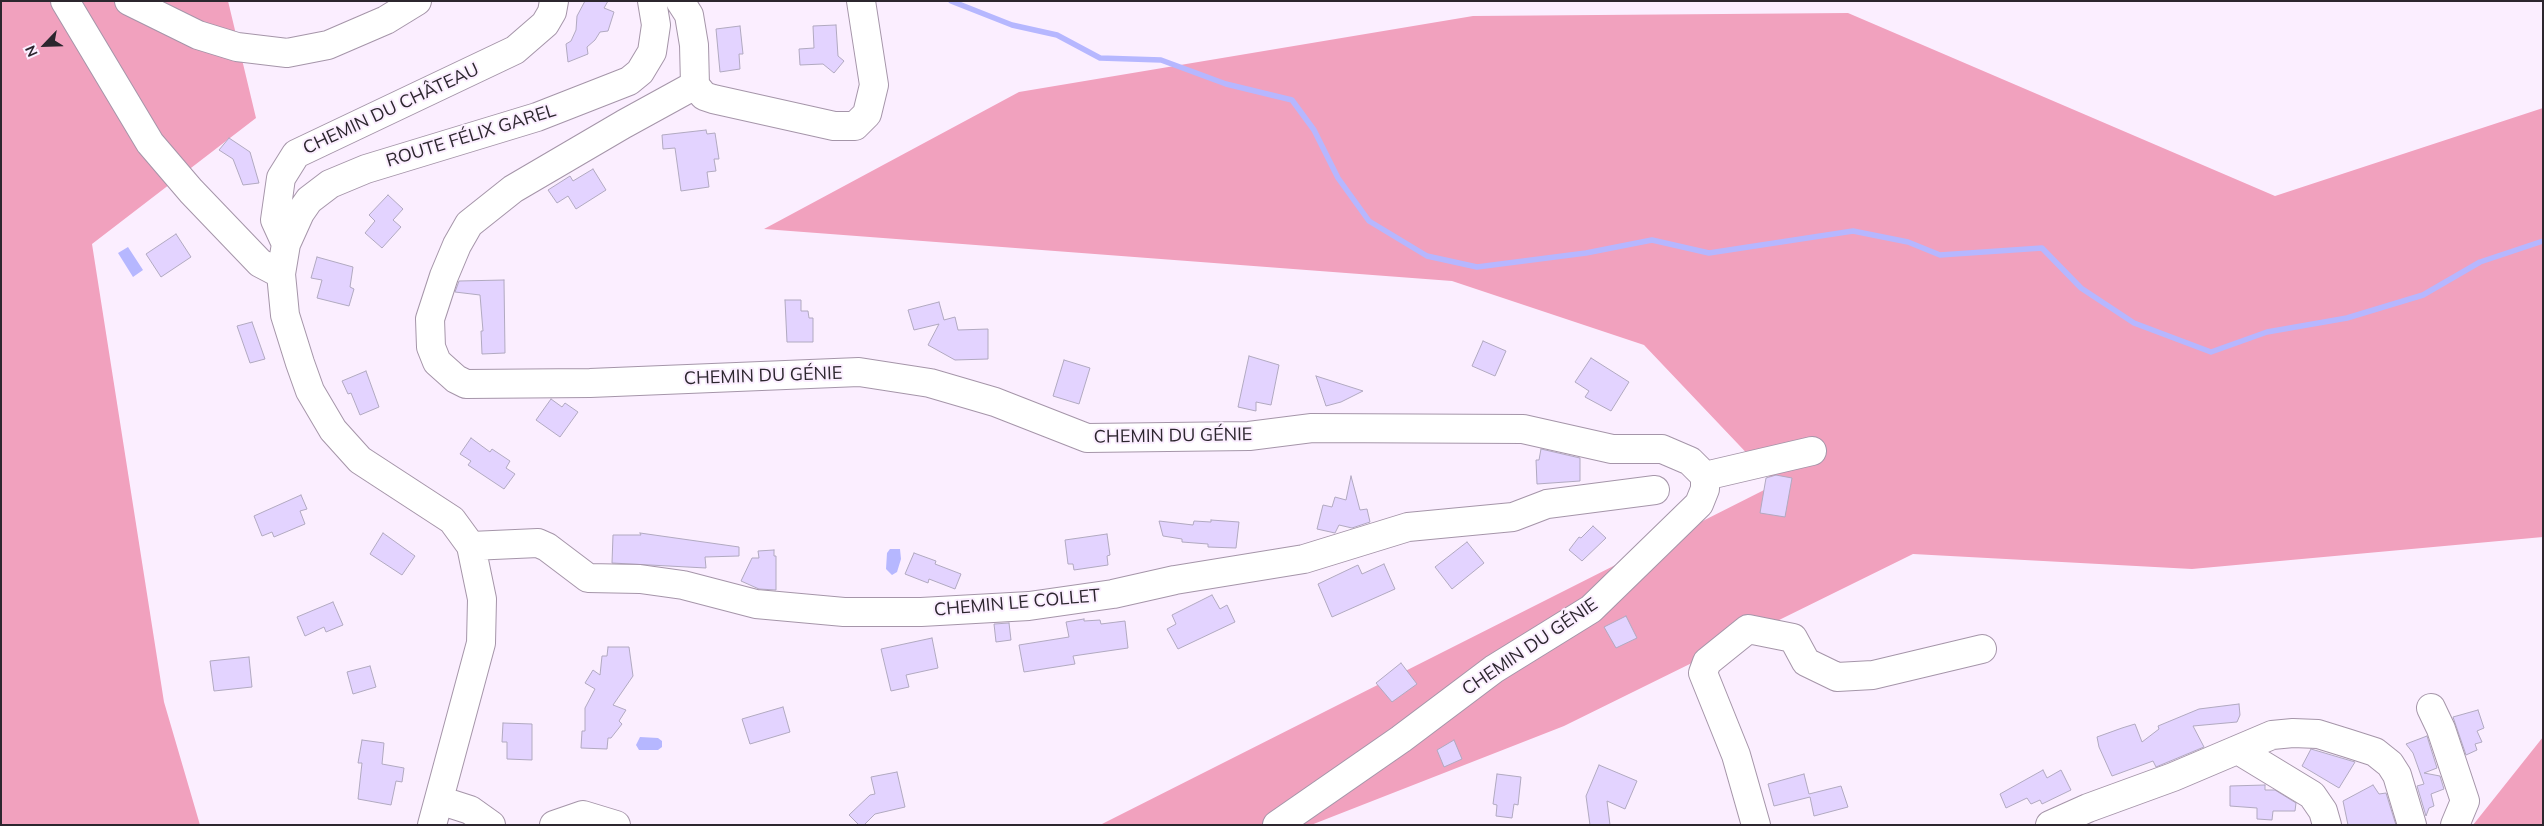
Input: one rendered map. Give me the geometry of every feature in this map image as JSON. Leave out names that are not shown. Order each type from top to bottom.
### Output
[{"type":"street","points":[[65,1],[150,144],[191,191],[260,263],[281,274]]},
{"type":"street","points":[[129,1],[198,35],[237,47],[287,53],[328,45],[386,20],[417,1]]},
{"type":"street","name":"CHEMIN DU CHÂTEAU","points":[[286,244],[275,220],[281,178],[296,154],[515,50],[545,24],[552,12],[554,1]]},
{"type":"street","name":"ROUTE FÉLIX GAREL","points":[[471,546],[452,520],[360,460],[333,430],[310,391],[286,315],[281,274],[286,244],[309,200],[341,179],[366,168],[537,117],[629,81],[647,63],[652,52],[656,25],[652,1]]},
{"type":"street","points":[[680,1],[689,15],[694,45],[696,85],[704,96],[834,126],[855,126],[867,114],[874,85],[861,1]]},
{"type":"street","name":"CHEMIN DU GÉNIE","points":[[696,85],[624,124],[513,189],[469,224],[456,245],[430,319],[431,347],[437,362],[446,372],[466,384],[590,384],[859,372],[930,383],[995,402],[1086,438],[1249,436],[1312,428],[1523,429],[1612,449],[1662,449],[1690,461],[1705,476],[1705,489],[1698,504],[1591,609],[1494,668],[1401,739],[1277,825]]},
{"type":"street","points":[[1705,476],[1812,451]]},
{"type":"street","name":"CHEMIN LE COLLET","points":[[471,546],[538,543],[548,547],[588,578],[640,579],[683,585],[756,604],[844,612],[921,612],[1029,606],[1114,594],[1175,580],[1304,558],[1408,527],[1512,518],[1547,504],[1655,490]]},
{"type":"street","points":[[471,546],[482,598],[481,643],[436,812],[470,810],[491,825]]},
{"type":"street","points":[[1756,825],[1736,755],[1703,672],[1707,662],[1748,629],[1793,638],[1806,662],[1836,676],[1873,675],[1982,649]]},
{"type":"street","points":[[2431,708],[2441,729],[2465,801],[2455,825]]},
{"type":"street","points":[[2050,825],[2272,735],[2293,733],[2318,734],[2375,752],[2390,764],[2397,775],[2412,825]]},
{"type":"street","points":[[2238,750],[2312,795],[2323,811],[2327,825]]},
{"type":"street","points":[[554,825],[583,815],[616,825]]},
{"type":"shaded area","points":[[1,1],[228,1],[256,118],[92,244],[164,702],[200,825],[1,825]]},
{"type":"shaded area","points":[[1848,13],[2275,196],[2543,108],[2543,537],[2192,569],[1913,554],[1564,726],[1311,825],[1100,825],[1776,484],[1644,345],[1452,281],[764,229],[1019,92],[1473,16]]},
{"type":"shaded area","points":[[2543,737],[2543,825],[2473,825]]},
{"type":"water","points":[[128,247],[143,270],[133,277],[118,253]]},
{"type":"water","points":[[890,549],[900,549],[901,559],[897,572],[892,575],[886,569],[887,553]]},
{"type":"water","points":[[640,737],[658,738],[662,741],[662,747],[658,750],[639,750],[636,745]]},
{"type":"building","points":[[585,1],[608,1],[604,8],[614,12],[608,31],[600,32],[587,47],[588,54],[568,62],[566,44],[571,41],[576,30],[577,16]]},
{"type":"building","points":[[836,25],[838,56],[844,61],[834,73],[823,64],[800,65],[799,49],[814,48],[813,26]]},
{"type":"building","points":[[740,26],[743,54],[739,54],[740,69],[720,72],[716,29]]},
{"type":"building","points":[[706,130],[707,134],[715,133],[719,159],[714,159],[716,171],[707,172],[709,187],[681,191],[675,148],[663,149],[662,135]]},
{"type":"building","points":[[229,138],[250,152],[259,183],[243,185],[233,159],[219,150]]},
{"type":"building","points":[[593,169],[606,190],[576,209],[568,196],[557,203],[548,190],[570,176],[573,181]]},
{"type":"building","points":[[388,195],[403,209],[393,220],[401,227],[382,248],[365,233],[375,221],[369,215]]},
{"type":"building","points":[[176,234],[191,257],[161,277],[146,254]]},
{"type":"building","points":[[317,257],[353,267],[350,287],[354,289],[349,306],[317,298],[322,280],[311,278]]},
{"type":"building","points":[[504,280],[505,353],[482,354],[481,331],[483,331],[480,295],[455,292],[459,281]]},
{"type":"building","points":[[785,300],[801,300],[801,311],[808,311],[809,318],[813,318],[813,342],[787,342]]},
{"type":"building","points":[[939,302],[944,320],[955,317],[958,330],[988,329],[988,359],[955,360],[928,345],[939,324],[914,330],[908,310]]},
{"type":"building","points":[[252,322],[265,359],[250,363],[237,326]]},
{"type":"building","points":[[1483,341],[1506,351],[1495,376],[1472,366]]},
{"type":"building","points":[[1249,356],[1279,365],[1271,405],[1256,402],[1256,411],[1238,407]]},
{"type":"building","points":[[1591,358],[1629,382],[1611,411],[1585,397],[1589,391],[1575,382]]},
{"type":"building","points":[[1064,360],[1090,368],[1079,404],[1053,396]]},
{"type":"building","points":[[366,371],[379,407],[360,415],[351,393],[348,394],[342,381]]},
{"type":"building","points":[[1316,376],[1363,391],[1341,402],[1326,406]]},
{"type":"building","points":[[551,399],[562,407],[565,403],[578,412],[560,437],[536,420]]},
{"type":"building","points":[[471,438],[490,452],[492,449],[510,461],[506,468],[515,474],[504,489],[468,465],[471,461],[460,454]]},
{"type":"building","points":[[1541,449],[1580,458],[1580,481],[1537,484],[1536,460],[1539,460]]},
{"type":"building","points":[[1776,475],[1792,478],[1785,517],[1760,513],[1766,478]]},
{"type":"building","points":[[1351,476],[1360,510],[1367,509],[1370,522],[1352,528],[1339,525],[1335,533],[1317,529],[1323,505],[1332,507],[1335,497],[1346,500]]},
{"type":"building","points":[[301,495],[307,509],[300,511],[305,524],[274,537],[272,532],[262,536],[254,516]]},
{"type":"building","points":[[1211,520],[1239,522],[1236,548],[1208,547],[1208,544],[1182,542],[1182,539],[1163,536],[1159,521],[1193,525],[1194,521],[1211,522]]},
{"type":"building","points":[[1593,526],[1606,538],[1582,561],[1569,550],[1579,537],[1581,538]]},
{"type":"building","points":[[383,533],[415,556],[402,575],[370,554]]},
{"type":"building","points":[[640,533],[739,547],[739,556],[705,557],[706,568],[612,563],[613,535],[641,535]]},
{"type":"building","points":[[1107,534],[1110,555],[1107,556],[1108,565],[1074,570],[1073,564],[1068,564],[1065,540]]},
{"type":"building","points":[[1467,542],[1484,563],[1452,589],[1435,567]]},
{"type":"building","points":[[774,550],[774,556],[776,556],[776,590],[759,589],[741,581],[752,558],[759,558],[758,551]]},
{"type":"building","points":[[914,553],[936,561],[935,564],[961,574],[955,589],[929,579],[928,583],[905,574]]},
{"type":"building","points":[[1384,564],[1395,589],[1332,617],[1318,584],[1358,565],[1362,574]]},
{"type":"building","points":[[1212,595],[1220,609],[1227,605],[1235,622],[1178,649],[1167,629],[1176,624],[1172,615]]},
{"type":"building","points":[[333,602],[343,625],[326,632],[324,627],[305,636],[297,617]]},
{"type":"building","points":[[1626,616],[1637,638],[1616,648],[1604,627]]},
{"type":"building","points":[[1084,619],[1084,621],[1100,620],[1101,624],[1125,621],[1128,648],[1073,656],[1075,664],[1024,672],[1019,645],[1069,637],[1066,622]]},
{"type":"building","points":[[1009,623],[1011,640],[996,642],[994,624]]},
{"type":"building","points":[[932,638],[938,668],[906,675],[909,687],[891,691],[881,649]]},
{"type":"building","points":[[608,647],[629,647],[633,676],[613,705],[626,710],[619,721],[622,724],[611,738],[608,738],[607,749],[581,748],[582,731],[585,731],[585,708],[595,689],[585,683],[593,670],[600,675],[602,656],[607,656]]},
{"type":"building","points":[[249,657],[252,687],[214,691],[210,661]]},
{"type":"building","points":[[1401,663],[1417,684],[1392,702],[1376,683]]},
{"type":"building","points":[[370,666],[376,687],[353,694],[347,672]]},
{"type":"building","points":[[2239,704],[2240,715],[2237,722],[2193,726],[2204,747],[2156,767],[2153,761],[2112,776],[2099,747],[2097,737],[2135,724],[2142,742],[2159,729],[2158,726],[2199,709]]},
{"type":"building","points":[[783,707],[790,732],[750,744],[742,719]]},
{"type":"building","points":[[2478,710],[2484,728],[2477,731],[2482,742],[2475,744],[2477,750],[2466,755],[2453,717]]},
{"type":"building","points":[[503,723],[532,724],[532,760],[507,759],[507,742],[502,742]]},
{"type":"building","points":[[2427,736],[2437,768],[2424,773],[2440,776],[2444,789],[2431,794],[2434,806],[2429,808],[2426,816],[2417,786],[2424,784],[2413,753],[2406,744]]},
{"type":"building","points":[[362,740],[384,743],[382,764],[404,768],[402,782],[396,781],[391,805],[358,799],[362,763],[358,763]]},
{"type":"building","points":[[1454,740],[1462,759],[1444,767],[1437,750]]},
{"type":"building","points":[[2311,749],[2355,762],[2339,788],[2302,766]]},
{"type":"building","points":[[1599,765],[1637,781],[1625,809],[1607,801],[1610,825],[1590,825],[1586,796]]},
{"type":"building","points":[[2043,770],[2047,778],[2061,770],[2071,790],[2042,804],[2040,800],[2031,804],[2027,798],[2006,808],[2000,794]]},
{"type":"building","points":[[897,772],[905,807],[875,814],[864,825],[859,825],[849,815],[870,795],[875,794],[871,777]]},
{"type":"building","points":[[1497,774],[1521,777],[1518,805],[1514,804],[1512,818],[1496,816],[1497,805],[1493,804]]},
{"type":"building","points":[[1804,774],[1809,794],[1841,786],[1848,807],[1814,816],[1810,797],[1774,806],[1768,784]]},
{"type":"building","points":[[2265,785],[2265,790],[2275,790],[2296,803],[2295,811],[2273,811],[2272,820],[2257,819],[2257,808],[2230,806],[2230,786]]},
{"type":"building","points":[[2373,785],[2379,794],[2386,793],[2396,825],[2348,825],[2343,801]]},
{"type":"waterway","points":[[951,1],[1012,25],[1057,35],[1100,58],[1161,60],[1226,84],[1292,100],[1314,130],[1338,178],[1369,221],[1427,256],[1477,267],[1586,253],[1652,240],[1709,253],[1853,231],[1908,242],[1940,255],[2042,248],[2081,288],[2134,323],[2211,352],[2267,332],[2347,318],[2423,295],[2480,262],[2543,241]]}]
